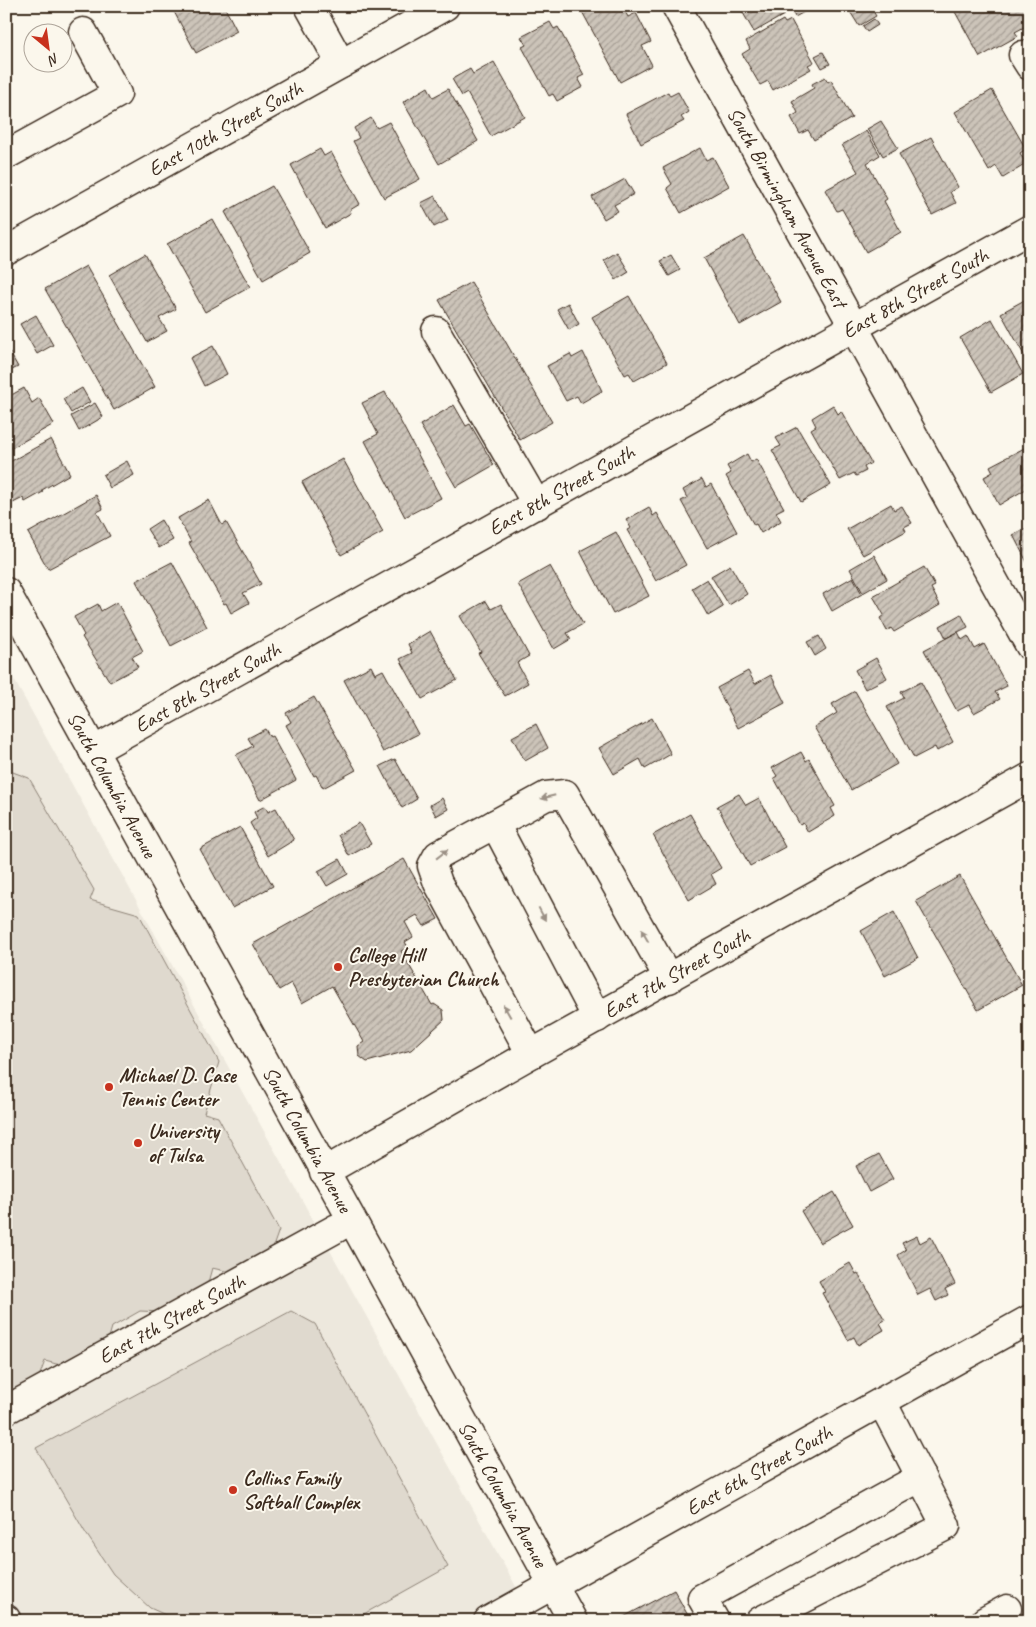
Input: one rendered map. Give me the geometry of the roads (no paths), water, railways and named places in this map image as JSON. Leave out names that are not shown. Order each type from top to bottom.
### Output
[{"type":"street","points":[[308,6],[341,64]]},
{"type":"street","name":"East 10th Street South","points":[[6,251],[446,6]]},
{"type":"street","name":"South Birmingham Avenue East","points":[[676,6],[1030,646]]},
{"type":"street","points":[[6,155],[118,94],[82,32]]},
{"type":"street","name":"East 8th Street South","points":[[94,751],[1030,229]]},
{"type":"street","points":[[436,331],[537,505]]},
{"type":"street","name":"South Columbia Avenue","points":[[6,592],[573,1621]]},
{"type":"street","name":"East 7th Street South","points":[[324,1172],[531,1054],[1030,777]]},
{"type":"street","points":[[531,1054],[438,883],[432,866],[438,855],[494,824],[546,796],[565,794],[669,979]]},
{"type":"street","points":[[494,824],[596,1018]]},
{"type":"street","name":"East 7th Street South","points":[[6,1410],[337,1228]]},
{"type":"street","name":"East 6th Street South","points":[[488,1621],[1030,1319]]},
{"type":"street","points":[[760,1621],[946,1526],[882,1402]]},
{"type":"street","points":[[715,1621],[702,1598],[921,1477]]},
{"type":"place","name":"College Hill Presbyterian Church","points":[[338,967]]},
{"type":"place","name":"Michael D. Case Tennis Center","points":[[109,1087]]},
{"type":"place","name":"University of Tulsa","points":[[138,1143]]},
{"type":"place","name":"Collins Family Softball Complex","points":[[233,1490]]}]
